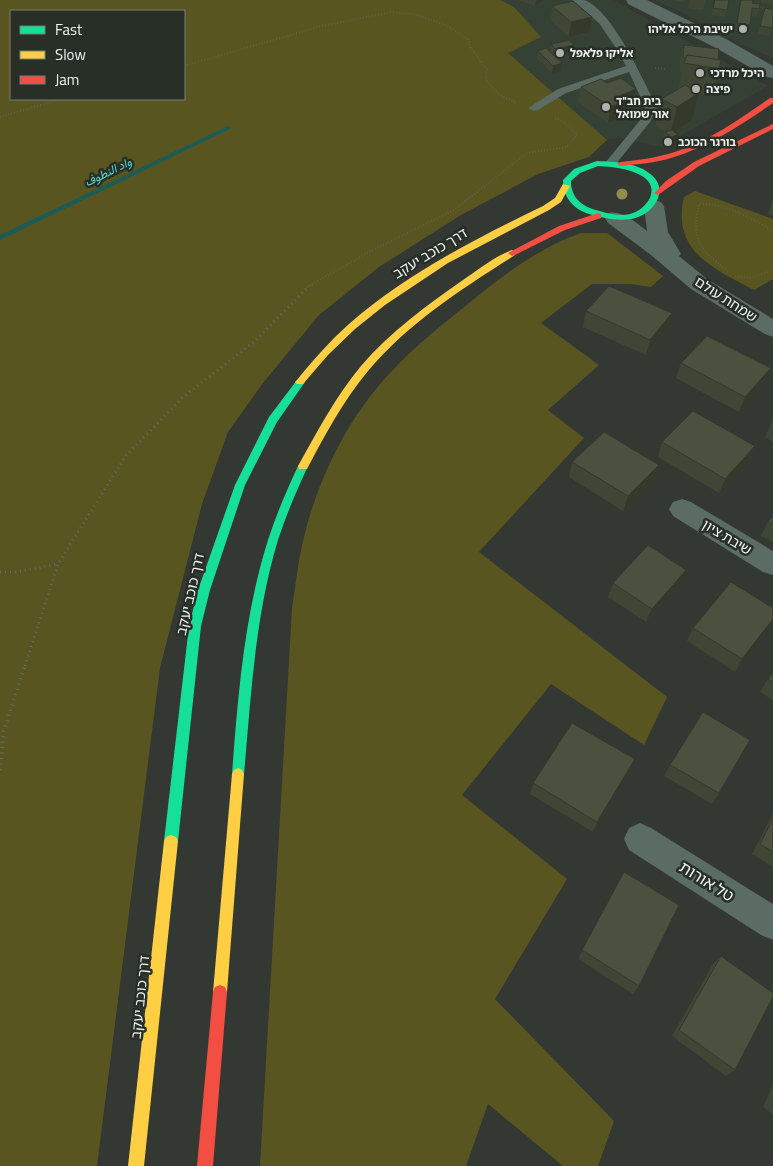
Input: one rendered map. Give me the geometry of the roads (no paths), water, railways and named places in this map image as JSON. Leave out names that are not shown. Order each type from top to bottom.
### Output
[{"type":"street","points":[[634,0],[711,38],[773,73]]},
{"type":"street","points":[[607,217],[584,210],[573,202],[567,194],[566,186],[569,178],[585,166],[650,160],[682,151],[738,122],[773,100]]},
{"type":"street","points":[[205,1166],[248,654],[260,588],[272,544],[293,487],[317,440],[342,400],[373,360],[400,333],[437,304],[514,252],[565,225],[607,217],[631,217],[645,213],[656,199],[661,187],[691,168],[773,126]]},
{"type":"street","points":[[616,164],[640,171],[651,178],[658,188],[656,199]]},
{"type":"street","name":"דרך כוכב יעקב","points":[[136,1166],[195,626],[206,581],[233,499],[270,425],[317,359],[337,339],[387,298],[426,271],[450,256],[558,200],[566,186]]},
{"type":"street","name":"שמחת עולם","points":[[656,199],[655,228],[662,243],[680,267]]},
{"type":"street","name":"שמחת עולם","points":[[607,217],[680,267],[699,284],[773,329]]},
{"type":"street","name":"שיבת ציון","points":[[682,509],[773,564]]},
{"type":"street","name":"טל אורות","points":[[640,839],[773,923]]},
{"type":"lane","points":[[577,0],[606,24],[633,67],[651,107],[646,120],[616,164]]},
{"type":"lane","points":[[534,108],[562,91],[633,67]]},
{"type":"waterway","name":"واد النطوف","points":[[0,238],[228,128]]},
{"type":"place","name":"ישיבת היכל אליהו","points":[[743,29]]},
{"type":"place","name":"אליקו פלאפל","points":[[560,53]]},
{"type":"place","name":"היכל מרדכי","points":[[700,73]]},
{"type":"place","name":"פיצה","points":[[696,89]]},
{"type":"place","name":"בית חב\"ד אור שמואל","points":[[606,107]]},
{"type":"place","name":"בורגר הכוכב","points":[[668,142]]}]
